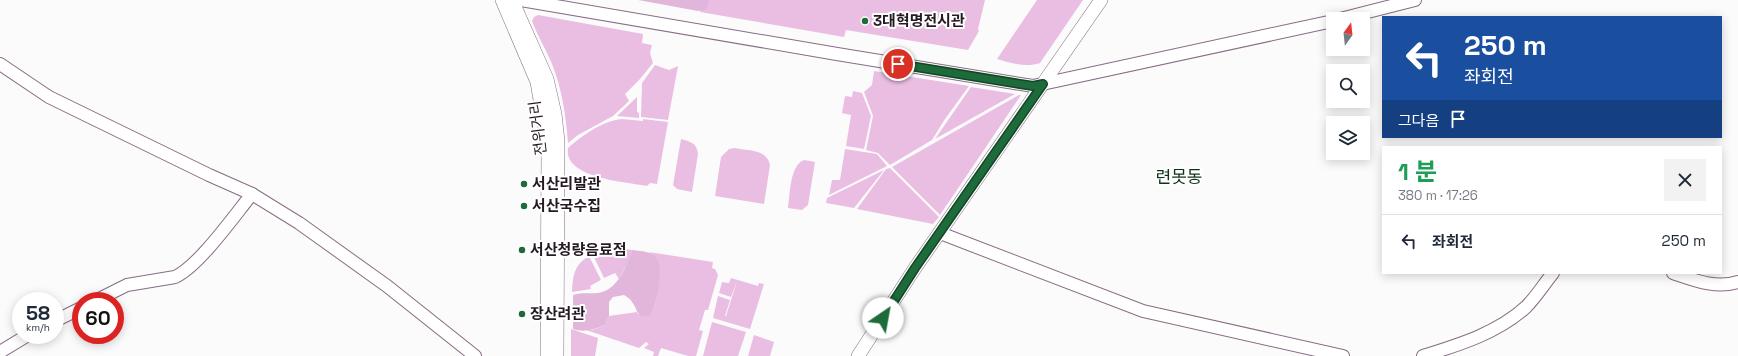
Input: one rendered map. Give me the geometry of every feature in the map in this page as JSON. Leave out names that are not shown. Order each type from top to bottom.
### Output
[{"type":"main road","name":"전위거리","points":[[502,0],[537,82],[548,146],[547,356]]},
{"type":"main road","name":"전위거리","points":[[512,0],[547,79],[555,114],[558,141],[557,356]]},
{"type":"main road","points":[[858,356],[915,268],[1101,0]]},
{"type":"street","points":[[521,0],[1033,86],[1326,23]]},
{"type":"street","points":[[1368,12],[1415,0]]},
{"type":"street","points":[[0,64],[49,97],[209,175],[252,194],[299,222],[387,286],[475,356]]},
{"type":"street","points":[[113,292],[127,285],[175,277],[181,274],[198,258],[252,194]]},
{"type":"street","points":[[940,233],[1144,311],[1343,356]]},
{"type":"street","points":[[1423,356],[1458,345],[1498,327],[1526,307],[1552,274]]},
{"type":"street","points":[[1676,274],[1703,283],[1730,284],[1738,282]]},
{"type":"street","points":[[0,352],[13,344]]},
{"type":"shaded area","points":[[638,0],[709,0],[706,10],[698,11]]},
{"type":"shaded area","name":"3대혁명전시관","points":[[702,0],[985,0],[978,29],[979,31],[968,50],[846,30],[844,37],[700,12]]},
{"type":"shaded area","points":[[1037,0],[1083,0],[1040,63],[1024,65],[997,59]]},
{"type":"shaded area","points":[[538,15],[643,34],[642,43],[652,45],[650,53],[653,63],[625,94],[629,101],[613,116],[578,135],[568,143],[561,93],[552,64],[532,21],[534,17]]},
{"type":"shaded area","points":[[655,65],[669,70],[678,66],[668,120],[641,117],[642,83]]},
{"type":"shaded area","points":[[874,71],[969,86],[932,140],[890,165],[878,153],[866,150],[873,116],[864,92],[872,85]]},
{"type":"shaded area","points":[[971,87],[1015,94],[935,139]]},
{"type":"shaded area","points":[[853,91],[862,93],[871,116],[864,149],[846,146],[851,115],[842,113],[845,96],[852,97]]},
{"type":"shaded area","points":[[1021,95],[940,215],[892,167]]},
{"type":"shaded area","points":[[637,97],[637,112],[639,113],[639,118],[617,116]]},
{"type":"shaded area","points":[[622,119],[643,121],[643,119],[668,122],[657,184],[650,183],[647,186],[598,177],[575,166],[569,158],[568,148],[580,138],[593,129],[615,120]]},
{"type":"shaded area","points":[[681,139],[695,145],[698,154],[692,192],[677,189],[673,185]]},
{"type":"shaded area","points":[[735,148],[761,153],[768,160],[770,165],[764,204],[715,196],[721,157],[729,149]]},
{"type":"shaded area","points":[[845,149],[877,154],[887,166],[829,195],[832,180],[840,180]]},
{"type":"shaded area","points":[[804,160],[815,162],[808,205],[802,210],[788,208],[793,174],[799,163]]},
{"type":"shaded area","points":[[890,168],[939,217],[933,224],[857,209],[886,169]]},
{"type":"shaded area","points":[[884,170],[854,208],[826,203],[827,198]]},
{"type":"shaded area","points":[[610,247],[632,250],[629,261],[619,279],[615,273],[604,278],[592,253]]},
{"type":"shaded area","points":[[632,250],[651,254],[656,257],[659,262],[659,286],[651,316],[640,315],[631,300],[624,295],[613,297],[609,302],[609,316],[605,325],[585,331],[573,329],[573,295],[598,293],[611,287],[621,276]]},
{"type":"shaded area","points":[[649,252],[713,262],[712,268],[715,269],[718,275],[708,310],[705,310],[699,330],[703,331],[696,356],[688,356],[661,348],[658,356],[653,356],[654,352],[644,348],[649,344],[646,342],[639,348],[586,330],[592,330],[605,325],[609,316],[637,312],[638,314],[651,316],[656,301],[658,272],[656,257]]},
{"type":"shaded area","points":[[589,256],[601,280],[590,286],[591,289],[572,292],[575,271],[580,263]]},
{"type":"shaded area","points":[[731,278],[758,286],[759,283],[764,284],[750,329],[713,318],[718,296],[730,300],[726,316],[737,281],[731,297],[719,293],[722,282],[729,283]]},
{"type":"shaded area","points":[[712,322],[746,332],[738,356],[703,356]]},
{"type":"shaded area","points":[[571,329],[598,338],[595,356],[571,356]]},
{"type":"shaded area","points":[[754,335],[774,342],[770,356],[748,356]]},
{"type":"place","name":"3대혁명전시관","points":[[865,21]]},
{"type":"place","name":"서산리발관","points":[[524,184]]},
{"type":"place","name":"서산국수집","points":[[524,206]]},
{"type":"place","name":"서산청량음료점","points":[[522,250]]},
{"type":"place","name":"장산려관","points":[[522,314]]},
{"type":"district","name":"련못동","points":[[1179,177]]},
{"type":"route","points":[[883,318],[915,268],[1043,84],[1033,86],[898,64]]}]
